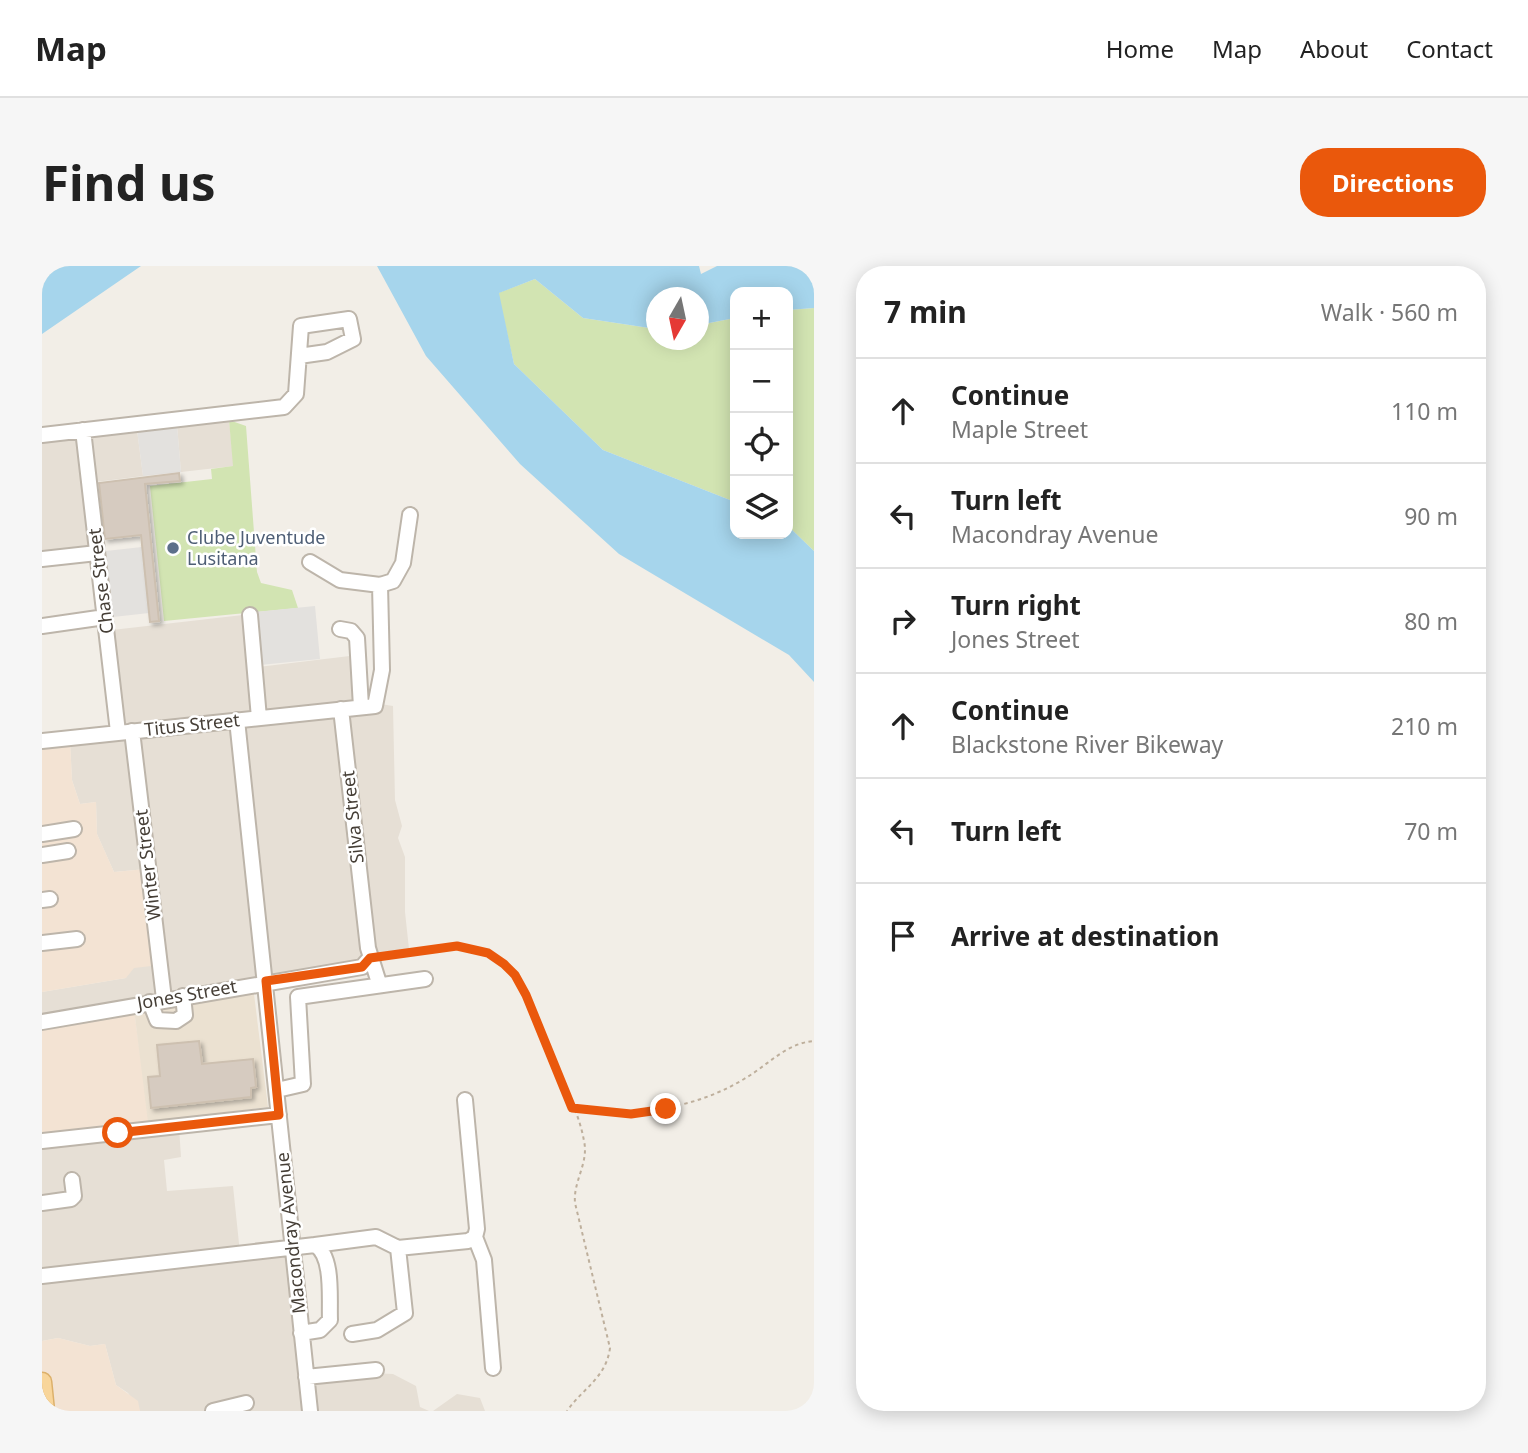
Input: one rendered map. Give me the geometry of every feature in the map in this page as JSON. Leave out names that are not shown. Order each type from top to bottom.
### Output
[{"type":"street","points":[[42,435],[285,407],[296,394],[299,356]]},
{"type":"street","name":"Chase Street","points":[[83,430],[105,617],[125,732]]},
{"type":"street","points":[[310,562],[340,580],[380,585],[393,581],[403,562],[410,515]]},
{"type":"street","points":[[42,559],[97,553]]},
{"type":"street","points":[[368,707],[382,670],[380,585]]},
{"type":"street","points":[[250,615],[259,718]]},
{"type":"street","points":[[42,626],[105,617]]},
{"type":"street","points":[[340,629],[351,631],[357,638],[368,707]]},
{"type":"street","points":[[341,709],[368,707]]},
{"type":"street","name":"Titus Street","points":[[42,741],[341,709]]},
{"type":"street","name":"Silva Street","points":[[341,709],[370,958],[379,984]]},
{"type":"street","name":"Macondray Avenue","points":[[237,720],[310,1411]]},
{"type":"street","name":"Winter Street","points":[[125,732],[157,1000]]},
{"type":"street","points":[[42,834],[74,829]]},
{"type":"street","points":[[42,855],[68,851]]},
{"type":"street","points":[[42,943],[77,939]]},
{"type":"street","name":"Jones Street","points":[[43,1018],[362,967],[370,958]]},
{"type":"street","points":[[277,1090],[301,1087],[303,1084],[298,997],[425,979]]},
{"type":"street","points":[[157,1000],[157,1020],[176,1021],[185,1014],[183,996]]},
{"type":"street","points":[[465,1100],[477,1229],[475,1237],[484,1261],[493,1368]]},
{"type":"street","points":[[42,1141],[279,1115]]},
{"type":"street","points":[[42,1203],[71,1199],[74,1196],[72,1180]]},
{"type":"street","points":[[42,1276],[376,1237],[398,1248],[468,1241],[475,1237]]},
{"type":"street","points":[[301,1333],[320,1330],[330,1320],[326,1260],[321,1249],[315,1245]]},
{"type":"street","points":[[352,1334],[377,1330],[405,1313],[398,1248]]},
{"type":"street","points":[[306,1377],[376,1370]]},
{"type":"street","points":[[213,1411],[246,1403]]},
{"type":"path","points":[[370,958],[457,946],[488,953],[515,975],[526,995],[584,1140],[585,1153],[574,1190],[575,1203],[610,1348],[608,1363],[601,1375],[566,1411]]},
{"type":"path","points":[[572,1108],[631,1114],[666,1109],[730,1088],[778,1054],[805,1041],[814,1041]]},
{"type":"shaded area","points":[[229,420],[234,466],[181,472],[177,425]]},
{"type":"shaded area","points":[[177,425],[181,472],[143,476],[137,430]]},
{"type":"shaded area","points":[[137,430],[143,476],[95,482],[89,435]]},
{"type":"shaded area","points":[[76,440],[89,545],[42,551],[42,443]]},
{"type":"shaded area","points":[[142,547],[149,613],[113,617],[106,551]]},
{"type":"shaded area","points":[[315,606],[320,659],[260,665],[255,612]]},
{"type":"shaded area","points":[[243,615],[250,668],[358,655],[362,701],[393,706],[395,800],[402,826],[398,838],[405,857],[405,912],[409,949],[379,958],[42,1021],[42,992],[126,978],[146,869],[114,872],[97,834],[96,802],[80,804],[72,780],[70,741],[112,733],[112,630]]},
{"type":"shaded area","points":[[42,740],[70,741],[72,780],[80,804],[96,802],[97,834],[114,872],[146,869],[160,965],[134,968],[126,978],[42,992]]},
{"type":"shaded area","points":[[254,994],[268,1107],[148,1122],[134,1009]]},
{"type":"shaded area","points":[[134,1009],[150,1129],[42,1141],[42,1021]]},
{"type":"shaded area","points":[[179,1127],[181,1157],[164,1160],[167,1191],[233,1186],[240,1253],[287,1249],[306,1370],[393,1374],[416,1386],[420,1407],[429,1411],[140,1411],[128,1393],[116,1385],[105,1344],[90,1346],[58,1338],[42,1341],[42,1141]]},
{"type":"shaded area","points":[[58,1338],[90,1346],[105,1344],[116,1385],[138,1401],[140,1411],[42,1411],[42,1341]]},
{"type":"shaded area","points":[[457,1394],[480,1398],[485,1411],[433,1411]]},
{"type":"green space","points":[[535,279],[583,318],[646,327],[646,350],[709,350],[709,323],[730,319],[730,500],[603,450],[514,364],[498,293]]},
{"type":"green space","points":[[814,308],[814,551],[793,531],[793,310]]},
{"type":"green space","points":[[229,420],[246,426],[257,572],[261,583],[292,590],[298,608],[164,621],[150,486],[212,479],[211,469],[233,466]]},
{"type":"water","points":[[42,266],[141,266],[42,334]]},
{"type":"water","points":[[377,266],[699,266],[701,274],[717,266],[814,266],[814,308],[793,310],[793,287],[730,287],[730,319],[709,323],[709,287],[646,287],[646,327],[583,318],[535,279],[499,293],[514,364],[603,450],[730,500],[730,539],[793,539],[793,531],[814,551],[814,682],[789,655],[619,554],[520,464],[426,356]]},
{"type":"building","name":"Clube Juventude Lusitana","points":[[179,473],[180,481],[145,484],[159,621],[150,622],[141,535],[105,539],[99,483]]},
{"type":"building","points":[[199,1041],[202,1064],[253,1059],[256,1087],[251,1088],[251,1097],[151,1108],[148,1077],[160,1076],[157,1045]]},
{"type":"place","name":"Clube Juventude Lusitana","points":[[173,548]]},
{"type":"route","points":[[118,1133],[279,1115],[266,981],[362,967],[370,958],[457,946],[472,947],[488,953],[515,975],[526,995],[572,1108],[631,1114],[666,1109]]}]
